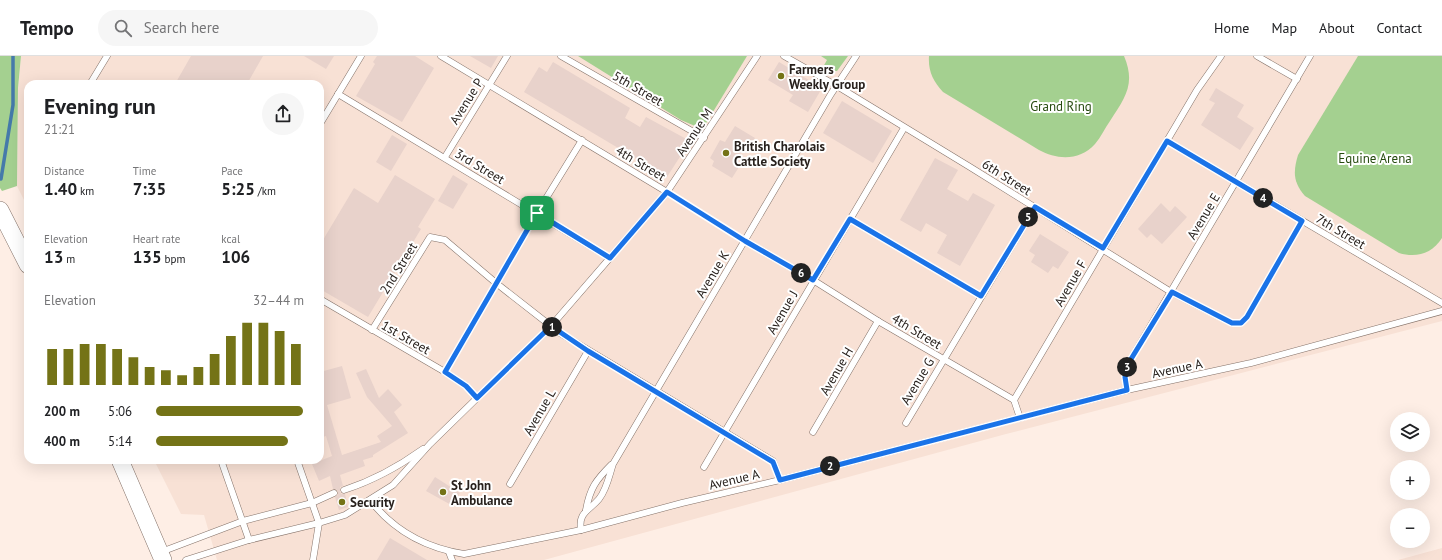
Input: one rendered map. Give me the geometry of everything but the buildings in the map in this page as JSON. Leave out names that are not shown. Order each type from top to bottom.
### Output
[{"type":"main road","points":[[0,210],[24,257]]},
{"type":"main road","points":[[122,464],[161,556]]},
{"type":"lane","points":[[92,80],[107,56]]},
{"type":"lane","points":[[324,117],[361,56]]},
{"type":"lane","name":"4th Street","points":[[441,56],[582,140],[745,241],[813,280],[878,321],[1014,400]]},
{"type":"lane","name":"Avenue P","points":[[444,157],[507,56]]},
{"type":"lane","name":"5th Street","points":[[561,56],[704,138]]},
{"type":"lane","name":"Avenue M","points":[[430,444],[551,326],[667,192],[757,56]]},
{"type":"lane","name":"6th Street","points":[[784,56],[837,86],[1103,248],[1172,292],[1232,323],[1241,323],[1247,317],[1302,221]]},
{"type":"lane","name":"Avenue K","points":[[586,510],[598,500],[607,483],[613,464],[831,94],[856,56]]},
{"type":"lane","name":"Avenue F","points":[[1014,400],[1197,90],[1221,56]]},
{"type":"lane","points":[[1258,56],[1297,79]]},
{"type":"lane","name":"Avenue E","points":[[1127,390],[1125,377],[1128,364],[1172,292],[1310,56]]},
{"type":"lane","name":"3rd Street","points":[[338,94],[610,258]]},
{"type":"lane","name":"Avenue J","points":[[704,467],[904,128]]},
{"type":"lane","points":[[445,372],[537,213],[582,140]]},
{"type":"lane","name":"7th Street","points":[[1167,141],[1442,303]]},
{"type":"lane","name":"Avenue G","points":[[906,423],[1035,207]]},
{"type":"lane","points":[[850,219],[981,296]]},
{"type":"lane","name":"2nd Street","points":[[372,330],[430,237],[445,240],[496,283],[551,326],[588,351],[773,462],[780,480]]},
{"type":"lane","name":"1st Street","points":[[324,301],[445,372],[466,386],[477,398]]},
{"type":"lane","name":"Avenue A","points":[[370,500],[380,513],[394,526],[430,546],[449,552],[464,554],[581,530],[1127,390],[1251,362],[1442,311]]},
{"type":"lane","name":"Avenue H","points":[[813,432],[878,321]]},
{"type":"lane","name":"Avenue L","points":[[510,484],[588,351]]},
{"type":"lane","points":[[1014,400],[1020,418]]},
{"type":"lane","points":[[344,490],[362,484],[405,462],[430,444]]},
{"type":"lane","points":[[186,560],[249,540],[345,515],[393,485],[430,444]]},
{"type":"lane","points":[[222,464],[249,540]]},
{"type":"lane","points":[[298,464],[319,523],[313,560]]},
{"type":"lane","name":"Avenue K","points":[[581,530],[580,523],[586,510],[589,494],[599,477],[613,464]]},
{"type":"lane","points":[[161,556],[242,522],[312,502],[334,493]]},
{"type":"lane","points":[[449,552],[452,560]]},
{"type":"shaded area","points":[[21,56],[1442,56],[1442,321],[1006,434],[544,560],[217,560],[204,515],[181,514],[156,464],[324,464],[324,80],[24,80],[24,200],[17,186],[18,88]]},
{"type":"shaded area","points":[[1442,548],[1442,560],[1398,560]]},
{"type":"green space","points":[[0,56],[21,56],[18,88],[17,186],[2,191],[0,188]]},
{"type":"green space","points":[[578,56],[747,56],[705,125],[695,126],[681,120]]},
{"type":"green space","points":[[821,56],[848,56],[837,71],[832,71],[823,67],[827,60]]},
{"type":"green space","name":"Grand Ring","points":[[929,56],[1124,56],[1129,75],[1129,83],[1120,105],[1095,144],[1089,150],[1075,156],[1053,156],[1039,150],[943,92],[936,84],[932,76],[929,66]]},
{"type":"green space","name":"Equine Arena","points":[[1358,56],[1442,56],[1442,238],[1433,248],[1417,255],[1399,253],[1305,196],[1296,181],[1295,167],[1298,155]]},
{"type":"waterway","points":[[1,179],[13,105],[13,56]]},
{"type":"place","name":"Farmers Weekly Group","points":[[781,76]]},
{"type":"place","name":"British Charolais Cattle Society","points":[[726,153]]},
{"type":"place","name":"St John Ambulance","points":[[443,492]]},
{"type":"place","name":"Security","points":[[342,502]]},
{"type":"route","points":[[1167,141],[1302,221],[1247,317],[1241,323],[1232,323],[1172,292],[1128,364],[1125,377],[1127,390],[890,450],[780,480],[773,462],[588,351],[551,326],[477,398],[466,386],[445,372],[537,213],[610,258],[667,192],[745,241],[813,280],[850,219],[981,296],[1035,207],[1103,248],[1167,141]]}]
